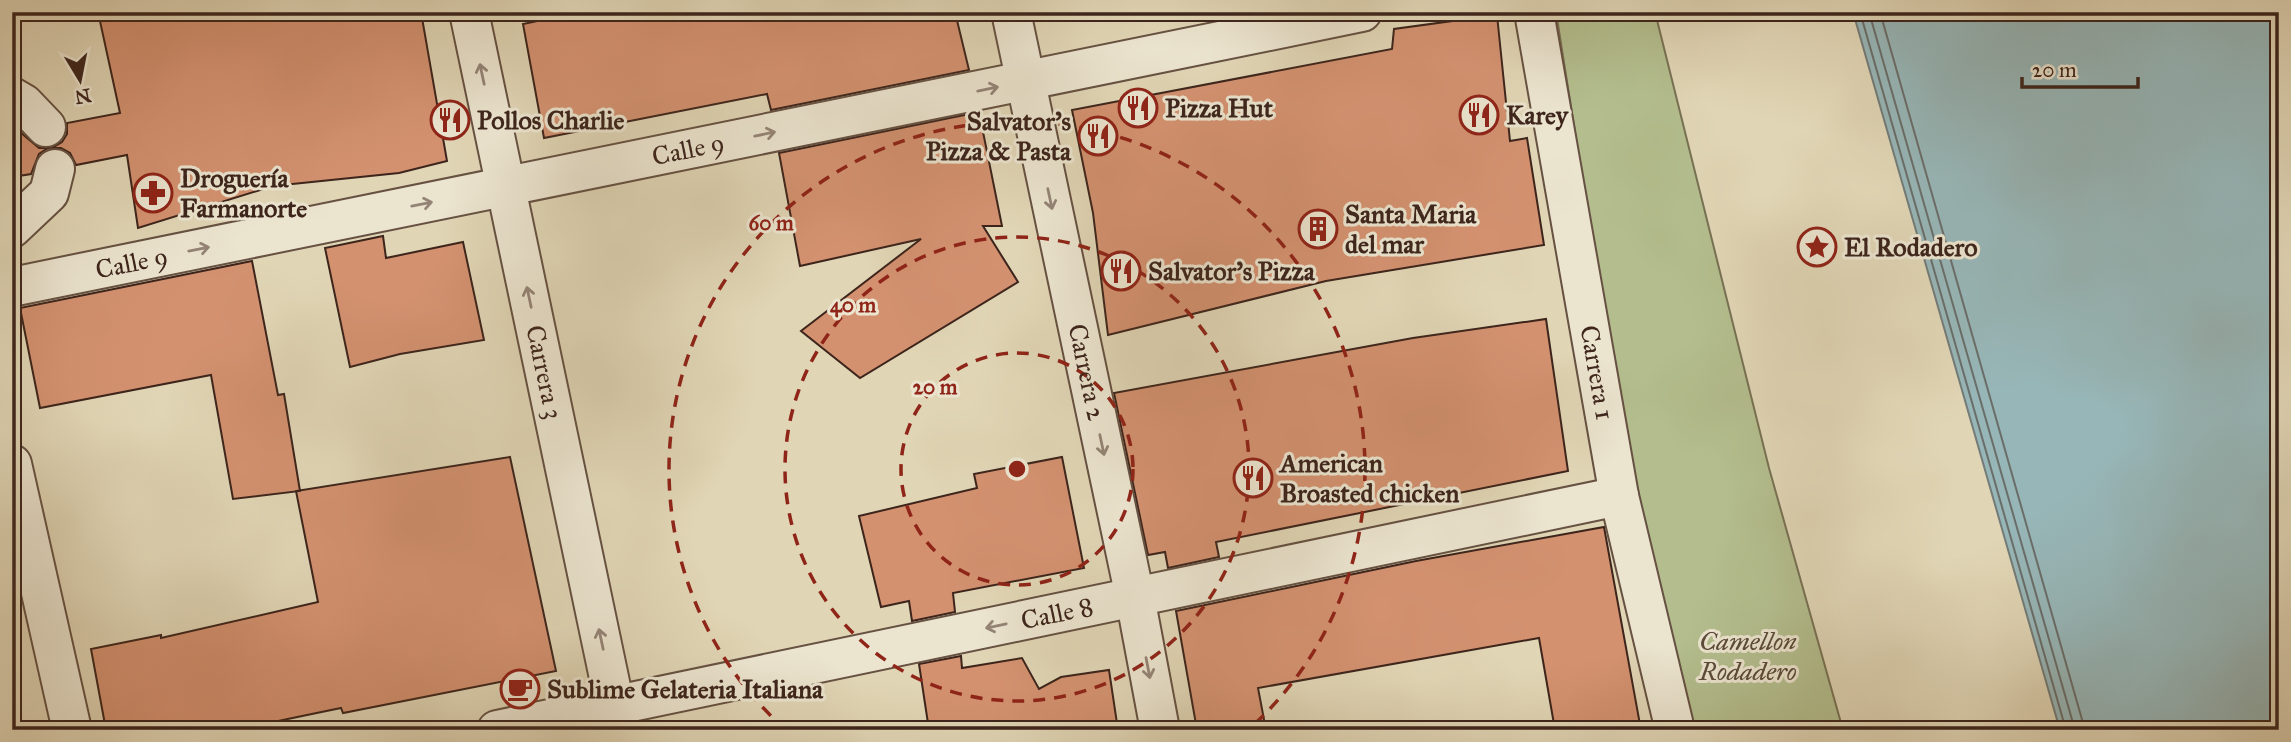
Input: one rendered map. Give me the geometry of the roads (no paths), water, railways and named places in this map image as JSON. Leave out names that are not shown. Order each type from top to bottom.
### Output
[{"type":"street","name":"Carrera 3","points":[[469,12],[618,718]]},
{"type":"street","name":"Carrera 2","points":[[1011,12],[1135,597],[1160,730]]},
{"type":"street","name":"Calle 9","points":[[12,288],[1362,12]]},
{"type":"street","name":"Carrera 1","points":[[1534,12],[1619,496],[1675,730]]},
{"type":"street","points":[[12,97],[24,104],[46,127]]},
{"type":"street","points":[[12,228],[49,193],[55,169]]},
{"type":"street","points":[[12,464],[72,730]]},
{"type":"street","name":"Calle 8","points":[[497,730],[618,718],[1135,597],[1619,496]]},
{"type":"water","points":[[1853,12],[2279,12],[2279,730],[2060,730]]},
{"type":"place","name":"Pizza Hut","points":[[1138,108]]},
{"type":"place","name":"Karey","points":[[1479,115]]},
{"type":"place","name":"Pollos Charlie","points":[[450,120]]},
{"type":"place","name":"Salvator's Pizza & Pasta","points":[[1098,136]]},
{"type":"place","name":"Droguería Farmanorte","points":[[153,193]]},
{"type":"place","name":"Santa Maria del mar","points":[[1318,229]]},
{"type":"place","name":"El Rodadero","points":[[1817,247]]},
{"type":"place","name":"Salvator's Pizza","points":[[1121,271]]},
{"type":"place","name":"American Broasted chicken","points":[[1253,478]]},
{"type":"place","name":"Sublime Gelateria Italiana","points":[[520,689]]},
{"type":"park label","name":"Camellon Rodadero","points":[[1748,656]]}]
